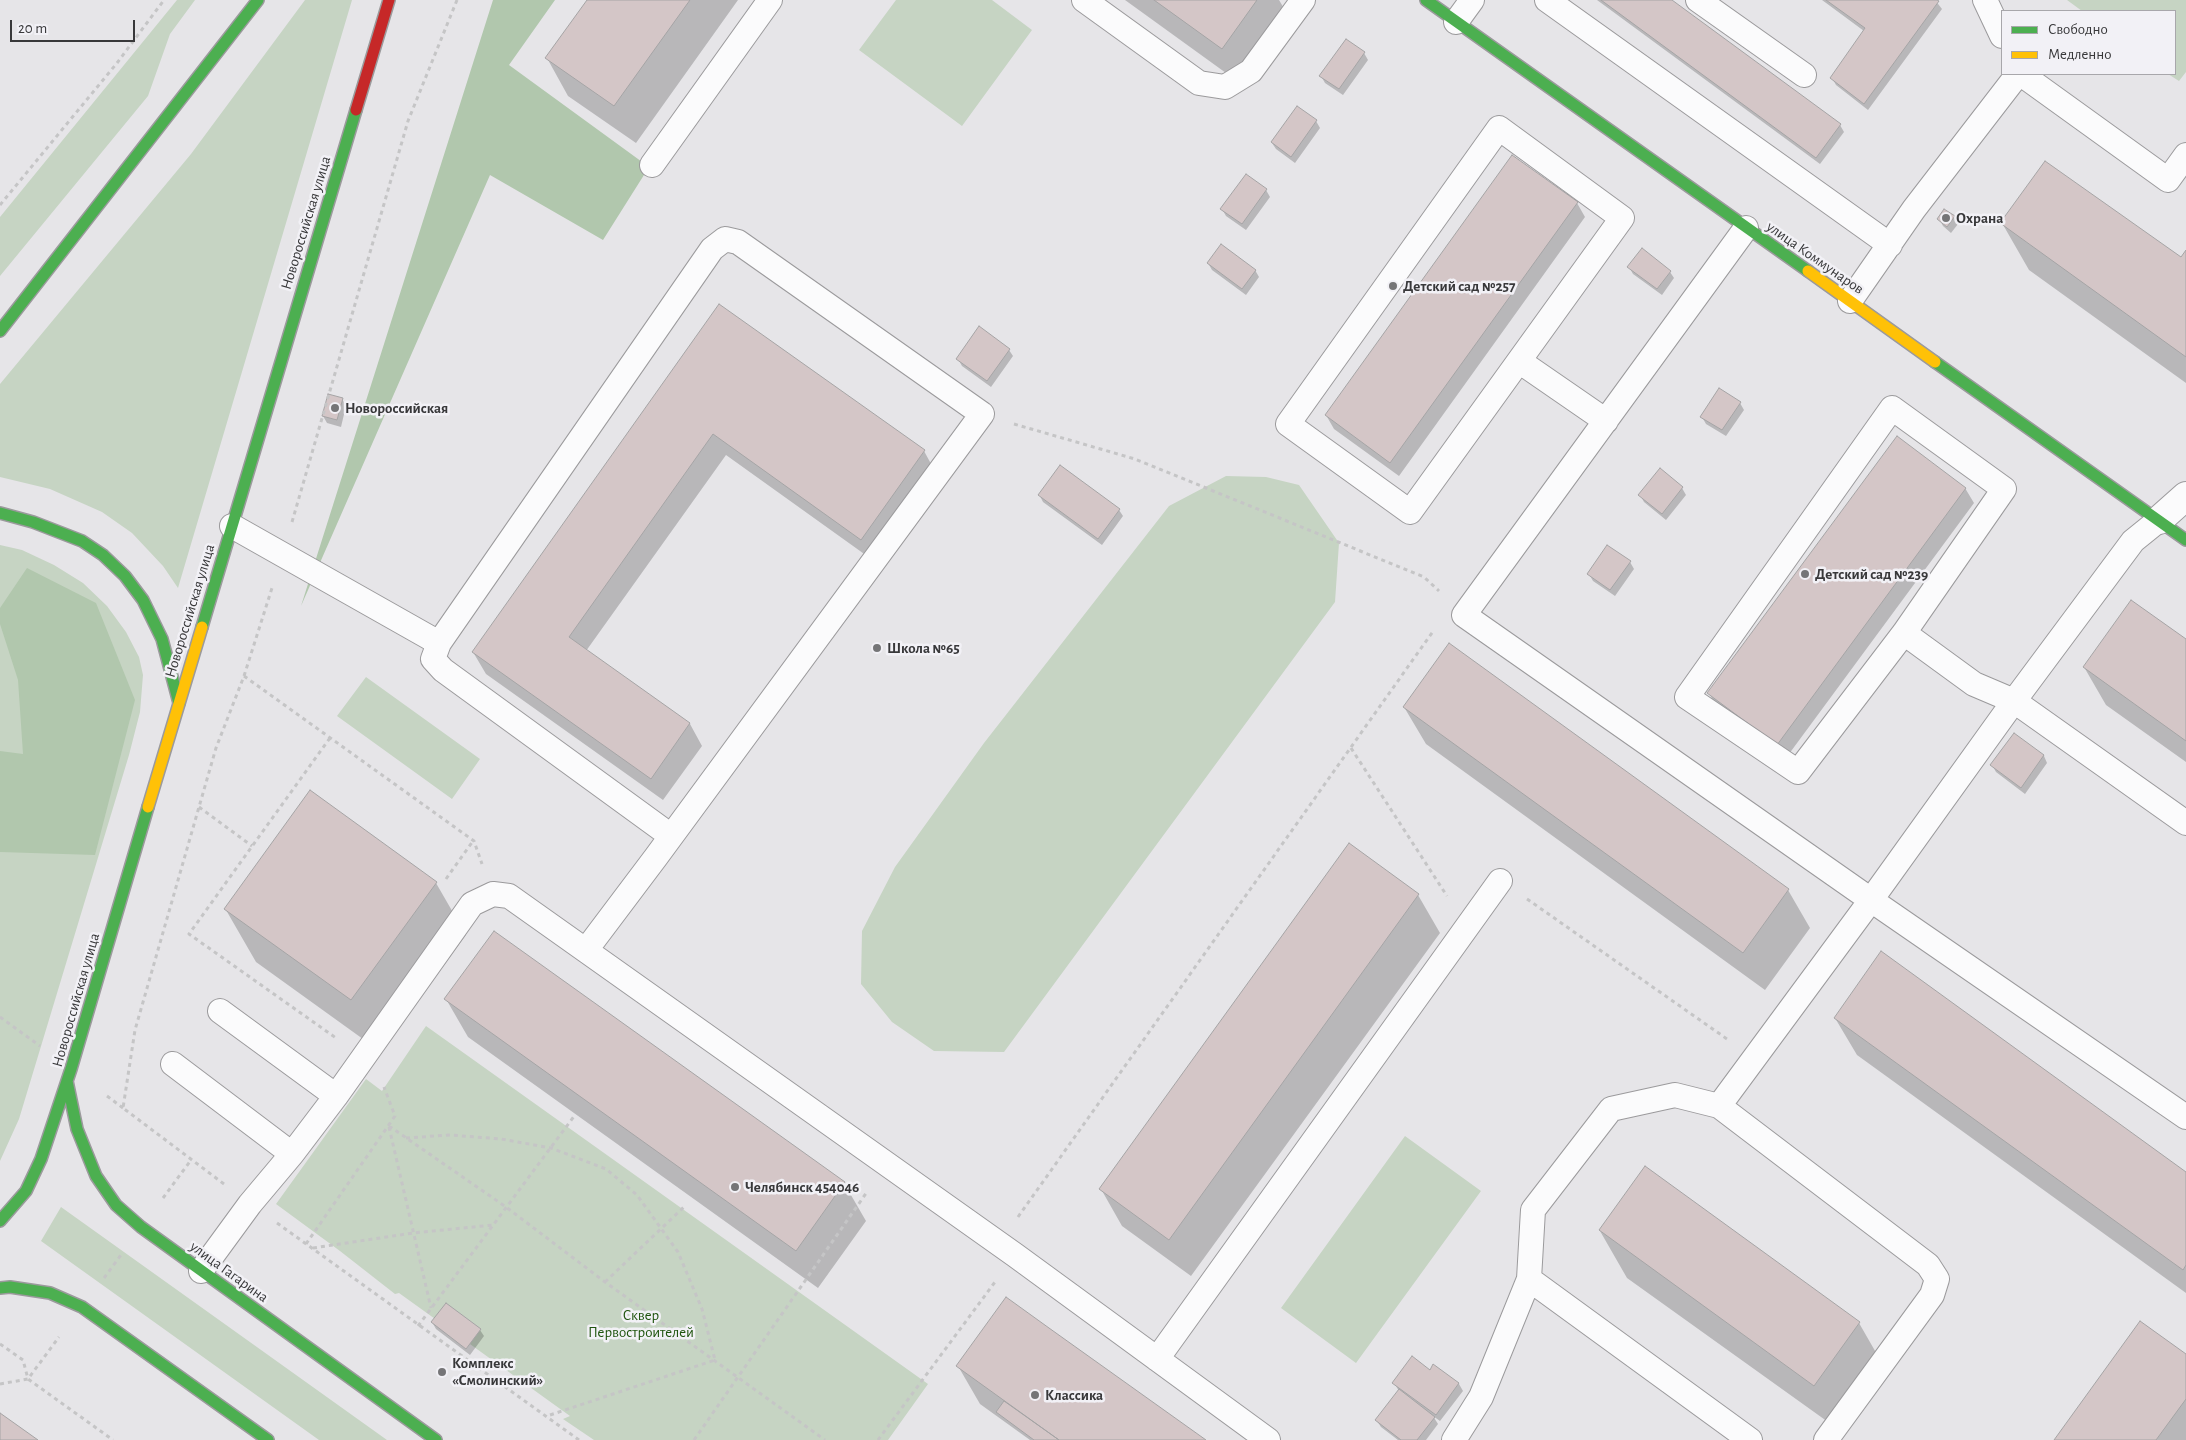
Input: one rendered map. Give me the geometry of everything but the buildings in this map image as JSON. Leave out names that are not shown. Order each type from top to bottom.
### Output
[{"type":"main road","points":[[0,331],[258,0]]},
{"type":"main road","name":"Новороссийская улица","points":[[0,1221],[15,1205],[30,1183],[41,1159],[67,1081],[389,0]]},
{"type":"main road","name":"улица Коммунаров","points":[[1426,0],[2186,540]]},
{"type":"main road","points":[[0,514],[33,522],[82,541],[103,555],[125,576],[143,600],[162,638],[179,703]]},
{"type":"main road","name":"улица Гагарина","points":[[67,1081],[77,1129],[96,1176],[116,1205],[141,1227],[436,1440]]},
{"type":"main road","points":[[0,1288],[10,1287],[50,1293],[82,1308],[268,1440]]},
{"type":"street","points":[[2159,520],[2186,496]]},
{"type":"lane","points":[[652,165],[770,0]]},
{"type":"lane","points":[[1084,0],[1199,83],[1225,87],[1251,71],[1303,0]]},
{"type":"lane","points":[[1456,22],[1472,0]]},
{"type":"lane","points":[[1547,0],[1890,245]]},
{"type":"lane","points":[[1698,0],[1804,75]]},
{"type":"lane","points":[[1985,0],[2001,34]]},
{"type":"lane","points":[[1850,301],[1914,209],[2019,75]]},
{"type":"lane","points":[[2021,75],[2168,180],[2186,155]]},
{"type":"lane","points":[[1499,128],[1622,218],[1519,362],[1410,512],[1288,424],[1499,128]]},
{"type":"lane","points":[[1746,228],[1464,615],[1871,900],[2186,1117]]},
{"type":"lane","points":[[586,950],[671,836],[982,414],[738,242],[725,239],[712,249],[439,643],[433,659],[443,670],[671,836]]},
{"type":"lane","points":[[1519,362],[1606,422]]},
{"type":"lane","points":[[1892,408],[2004,489],[1904,633],[1798,772],[1687,697],[1892,408]]},
{"type":"lane","points":[[1720,1106],[2014,701],[2133,541],[2159,520]]},
{"type":"lane","points":[[232,526],[439,643]]},
{"type":"lane","points":[[1904,633],[1974,684],[2014,701],[2186,824]]},
{"type":"lane","points":[[1157,1359],[1500,881]]},
{"type":"lane","points":[[201,1271],[250,1204],[292,1154],[336,1096],[472,904],[493,894],[509,896],[1007,1250],[1268,1440]]},
{"type":"lane","points":[[220,1011],[336,1096]]},
{"type":"lane","points":[[174,1064],[292,1154]]},
{"type":"lane","points":[[1454,1440],[1481,1397],[1529,1279],[1533,1210],[1611,1109],[1675,1095],[1720,1106],[1928,1265],[1937,1279],[1932,1294],[1826,1440]]},
{"type":"lane","points":[[1529,1279],[1750,1440]]},
{"type":"path","points":[[0,206],[117,63],[164,0]]},
{"type":"path","points":[[457,0],[408,120],[283,554],[244,676],[216,748],[135,1030],[123,1108],[250,1204],[579,1440]]},
{"type":"path","points":[[878,1440],[1351,748],[1437,627],[1464,615],[1424,577],[1135,459],[982,414]]},
{"type":"path","points":[[244,676],[474,841],[493,894]]},
{"type":"path","points":[[306,1244],[395,1116],[382,1082],[362,1059],[334,1036],[189,934],[330,738]]},
{"type":"path","points":[[1351,748],[1467,926]]},
{"type":"path","points":[[199,807],[252,846]]},
{"type":"path","points":[[1500,881],[1754,1058]]},
{"type":"path","points":[[418,1326],[575,1115]]},
{"type":"path","points":[[389,1126],[506,1207],[605,1282],[825,1440]]},
{"type":"path","points":[[389,1126],[431,1308]]},
{"type":"path","points":[[406,1138],[450,1135],[501,1139],[551,1148],[606,1169],[636,1195],[678,1252],[702,1309],[715,1360]]},
{"type":"path","points":[[694,1440],[886,1164]]},
{"type":"path","points":[[605,1282],[686,1205]]},
{"type":"path","points":[[312,1249],[413,1233],[494,1224]]},
{"type":"path","points":[[0,1344],[23,1360],[28,1379],[113,1440]]},
{"type":"path","points":[[546,1416],[715,1360]]},
{"type":"green space","points":[[177,0],[195,0],[170,34],[148,96],[0,276],[0,217]]},
{"type":"green space","points":[[305,0],[352,0],[178,588],[163,566],[132,533],[102,512],[50,489],[0,477],[0,384],[191,154]]},
{"type":"green space","points":[[493,0],[555,0],[509,65],[649,167],[603,240],[490,175],[301,606]]},
{"type":"green space","points":[[896,0],[992,0],[1032,30],[962,126],[859,50]]},
{"type":"green space","points":[[2067,0],[2186,0],[2186,72],[2179,81],[2170,75],[2176,75],[2176,10],[2081,10]]},
{"type":"green space","points":[[1226,476],[1266,477],[1299,485],[1339,543],[1335,602],[1004,1052],[934,1051],[892,1022],[861,984],[862,931],[895,867],[984,743],[1169,506]]},
{"type":"green space","points":[[0,545],[22,550],[54,565],[83,583],[107,606],[126,632],[139,657],[143,675],[140,712],[129,755],[19,1119],[0,1161]]},
{"type":"green space","points":[[27,568],[96,603],[135,700],[95,855],[0,852],[0,751],[23,754],[18,680],[0,624],[0,608]]},
{"type":"green space","points":[[366,677],[480,759],[452,799],[337,716]]},
{"type":"green space","name":"Сквер Первостроителей","points":[[426,1026],[928,1384],[888,1440],[594,1440],[563,1419],[570,1416],[399,1293],[395,1294],[276,1204],[366,1079],[382,1091]]},
{"type":"green space","points":[[1405,1136],[1481,1191],[1356,1363],[1281,1308]]},
{"type":"green space","points":[[61,1207],[387,1440],[319,1440],[41,1241]]},
{"type":"traffic: fast","points":[[0,331],[258,0]]},
{"type":"traffic: fast","points":[[1426,0],[1808,271]]},
{"type":"traffic: fast","points":[[202,627],[356,110]]},
{"type":"traffic: fast","points":[[1935,362],[2186,540]]},
{"type":"traffic: fast","points":[[0,513],[33,522],[82,541],[103,555],[125,576],[143,600],[162,639],[179,703]]},
{"type":"traffic: fast","points":[[0,1221],[26,1191],[41,1159],[71,1069],[148,807]]},
{"type":"traffic: fast","points":[[67,1081],[77,1129],[96,1176],[116,1205],[141,1227],[436,1440]]},
{"type":"traffic: fast","points":[[0,1288],[10,1287],[50,1293],[82,1307],[268,1440]]},
{"type":"traffic: slow","points":[[1808,271],[1935,362]]},
{"type":"traffic: slow","points":[[148,807],[202,627]]},
{"type":"traffic: jam","points":[[356,110],[389,0]]},
{"type":"place","name":"Охрана","points":[[1946,218]]},
{"type":"place","name":"Детский сад №257","points":[[1393,286]]},
{"type":"place","name":"Новороссийская","points":[[335,408]]},
{"type":"place","name":"Детский сад №239","points":[[1805,574]]},
{"type":"place","name":"Школа №65","points":[[877,648]]},
{"type":"place","name":"Челябинск 454046","points":[[735,1187]]},
{"type":"place","name":"Комплекс «Смолинский»","points":[[442,1372]]},
{"type":"place","name":"Классика","points":[[1035,1395]]}]
